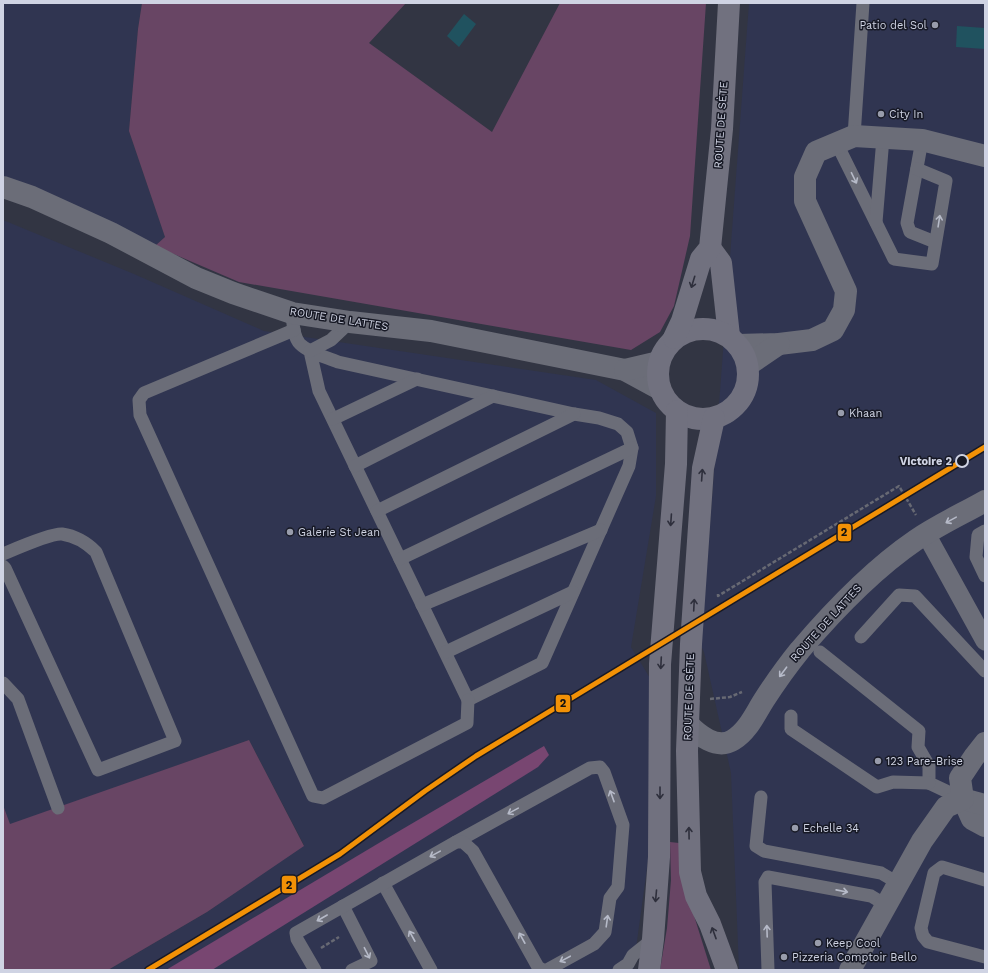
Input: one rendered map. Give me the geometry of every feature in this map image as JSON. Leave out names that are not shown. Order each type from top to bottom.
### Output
[{"type":"main road","name":"ROUTE DE SÈTE","points":[[674,338],[682,321],[700,259],[710,248],[722,129],[729,3]]},
{"type":"main road","points":[[710,248],[721,263],[734,341]]},
{"type":"main road","points":[[701,328],[716,330],[734,341],[744,354],[748,365],[749,374],[744,393],[739,402],[728,412],[714,418],[701,419],[688,417],[677,411],[667,401],[660,389],[657,376],[659,362],[665,349],[674,338],[687,331],[701,328]]},
{"type":"main road","points":[[649,970],[653,939],[659,857],[660,664],[676,464],[677,411]]},
{"type":"main road","name":"ROUTE DE SÈTE","points":[[714,418],[703,468],[691,644],[688,724],[690,872],[696,896],[710,924],[727,970]]},
{"type":"street","points":[[734,341],[779,344],[812,340],[833,330],[844,310],[846,291],[805,201],[805,177],[816,152],[846,140],[883,138],[922,140],[985,156]]},
{"type":"street","name":"ROUTE DE LATTES","points":[[3,187],[32,197],[111,233],[196,278],[293,321],[350,322],[431,331],[625,370],[660,389]]},
{"type":"street","points":[[748,365],[779,344]]},
{"type":"street","name":"ROUTE DE LATTES","points":[[625,370],[659,362]]},
{"type":"street","name":"ROUTE DE LATTES","points":[[688,724],[698,734],[709,740],[719,743],[731,742],[748,727],[779,677],[813,635],[863,582],[893,557],[926,534],[985,501]]},
{"type":"street","points":[[926,534],[985,641]]},
{"type":"street","points":[[985,743],[960,778],[963,799],[972,819],[985,826]]},
{"type":"street","points":[[855,968],[898,883],[922,841],[946,807],[963,799],[985,805]]},
{"type":"lane","points":[[863,3],[846,140],[876,223],[894,259],[932,264],[946,181],[917,169]]},
{"type":"lane","points":[[876,223],[883,138]]},
{"type":"lane","points":[[922,140],[907,223],[910,232],[936,242]]},
{"type":"lane","points":[[310,351],[319,391],[468,700],[467,723],[323,798],[314,796],[140,415],[139,400],[144,392],[293,321],[299,343],[310,351],[338,362],[574,414],[599,418],[618,424],[627,432],[632,448],[629,466],[542,663],[468,700]]},
{"type":"lane","points":[[310,351],[331,340],[350,322]]},
{"type":"lane","points":[[333,419],[417,379]]},
{"type":"lane","points":[[355,466],[493,396]]},
{"type":"lane","points":[[377,511],[574,414]]},
{"type":"lane","points":[[400,559],[632,448]]},
{"type":"lane","points":[[422,605],[601,530]]},
{"type":"lane","points":[[985,531],[978,535],[976,557],[985,576]]},
{"type":"lane","points":[[3,554],[35,541],[60,534],[74,537],[86,543],[96,552],[175,741],[98,770],[3,566]]},
{"type":"lane","points":[[446,652],[573,592]]},
{"type":"lane","points":[[861,638],[898,595],[915,596],[985,671]]},
{"type":"lane","points":[[820,652],[920,731],[918,748],[929,766],[929,783]]},
{"type":"lane","points":[[3,683],[18,699],[58,808]]},
{"type":"lane","points":[[791,716],[791,729],[877,787],[893,782],[929,783],[963,799]]},
{"type":"lane","points":[[315,970],[297,939],[296,934],[383,883],[590,768],[600,767],[604,772],[623,825],[618,887],[610,898],[605,932],[594,944],[547,970]]},
{"type":"lane","points":[[761,798],[756,846],[764,851],[881,873],[898,883]]},
{"type":"lane","points":[[456,842],[463,842],[473,851],[538,967],[543,970]]},
{"type":"lane","points":[[985,880],[942,867],[934,873],[921,928],[923,936],[928,942],[985,957]]},
{"type":"lane","points":[[768,970],[764,882],[768,877],[871,896],[886,905]]},
{"type":"lane","points":[[383,883],[431,970]]},
{"type":"lane","points":[[343,906],[371,961],[352,970]]},
{"type":"lane","points":[[619,970],[628,964],[633,955],[653,939]]},
{"type":"path","points":[[718,589],[718,596],[899,486],[926,534]]},
{"type":"path","points":[[307,956],[354,929]]},
{"type":"shaded area","points":[[3,3],[142,3],[138,29],[129,131],[165,237],[155,246],[3,184]]},
{"type":"shaded area","points":[[142,3],[406,3],[369,43],[492,132],[560,3],[706,3],[690,236],[674,306],[660,332],[631,350],[239,282],[155,246],[165,237],[129,131],[138,29]]},
{"type":"shaded area","points":[[749,3],[985,3],[985,970],[739,970],[731,773],[704,652],[701,646]]},
{"type":"shaded area","points":[[464,14],[476,24],[459,47],[447,36]]},
{"type":"shaded area","points":[[957,26],[985,28],[985,49],[956,47]]},
{"type":"shaded area","points":[[3,220],[134,274],[264,331],[596,380],[656,413],[656,496],[631,647],[650,678],[651,839],[633,970],[108,970],[207,912],[304,845],[249,740],[10,825],[3,805]]},
{"type":"shaded area","points":[[249,740],[304,846],[207,912],[108,970],[3,970],[3,805],[10,824]]},
{"type":"shaded area","points":[[544,746],[549,755],[538,767],[212,970],[166,970],[389,837]]},
{"type":"shaded area","points":[[670,842],[679,843],[691,906],[711,970],[660,970],[667,928],[671,880]]},
{"type":"tram line","name":"2","points":[[148,970],[340,854],[425,791],[476,756],[985,447]]},
{"type":"place","name":"Patio del Sol","points":[[935,25]]},
{"type":"place","name":"City In","points":[[881,114]]},
{"type":"place","name":"Khaan","points":[[841,413]]},
{"type":"place","name":"Victoire 2","points":[[962,461]]},
{"type":"place","name":"Galerie St Jean","points":[[290,532]]},
{"type":"place","name":"123 Pare-Brise","points":[[878,761]]},
{"type":"place","name":"Echelle 34","points":[[795,828]]},
{"type":"place","name":"Keep Cool","points":[[818,943]]},
{"type":"place","name":"Pizzeria Comptoir Bello","points":[[784,957]]}]
